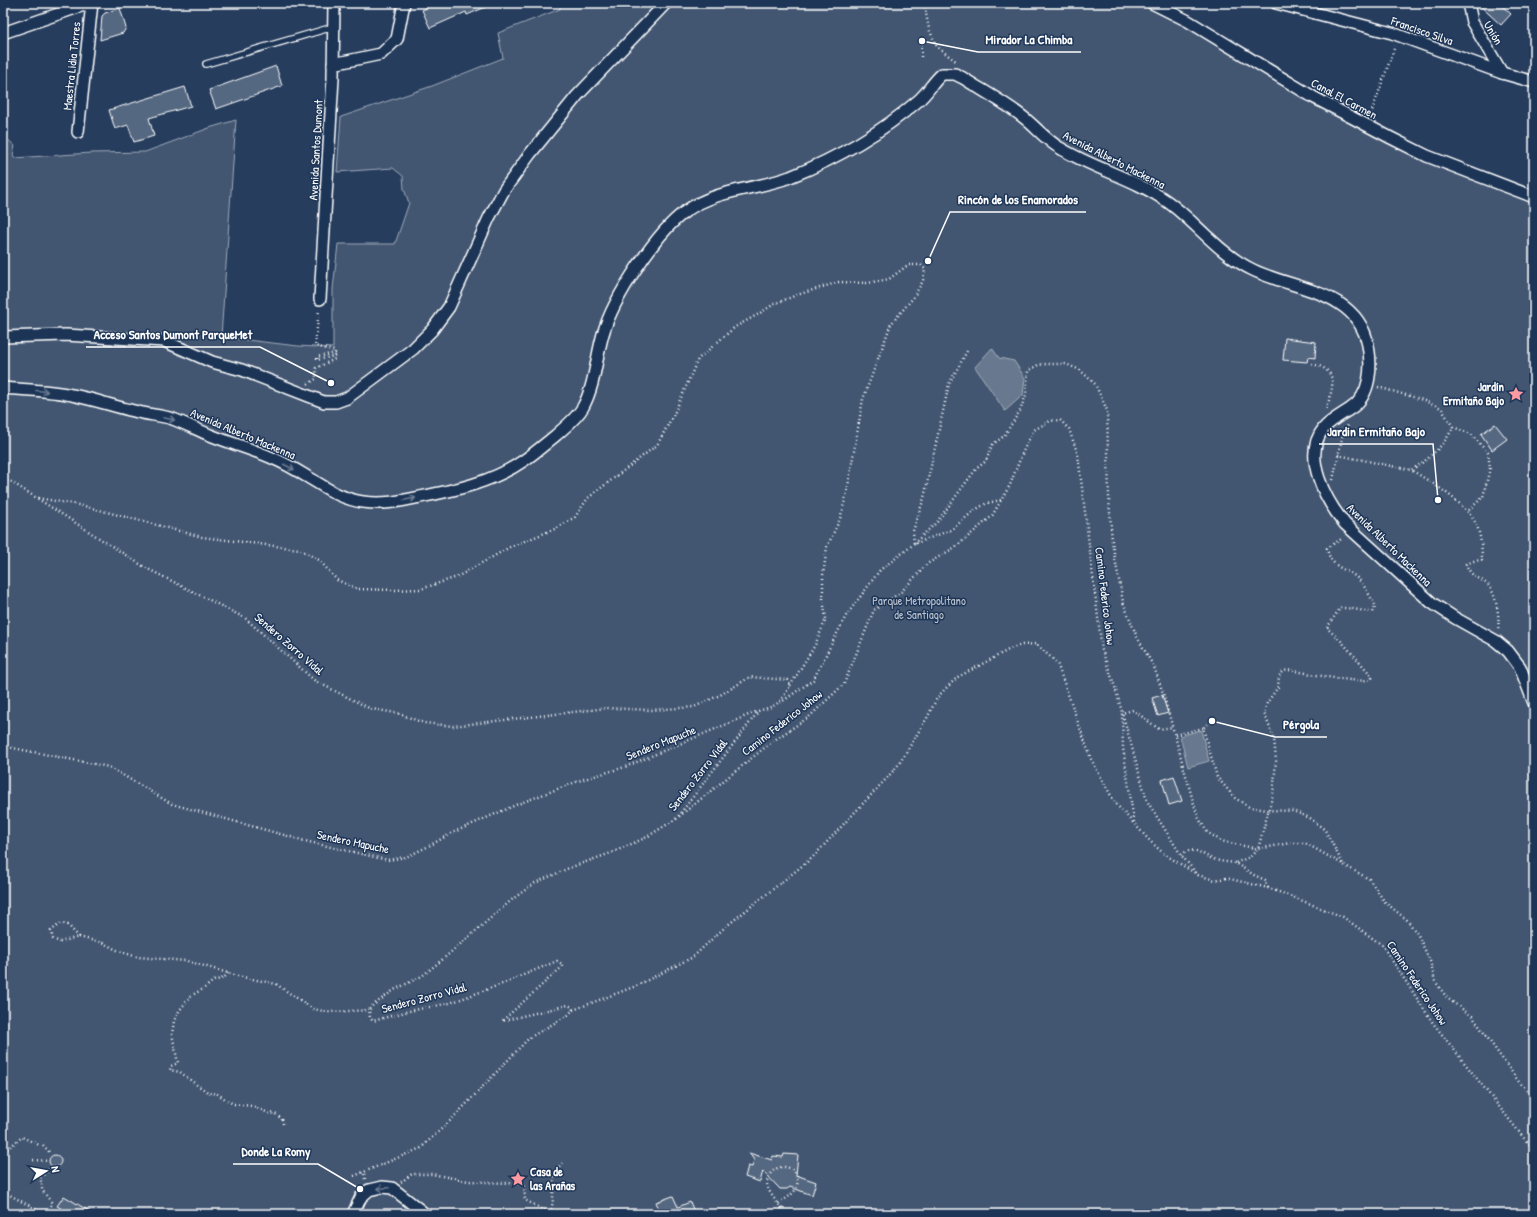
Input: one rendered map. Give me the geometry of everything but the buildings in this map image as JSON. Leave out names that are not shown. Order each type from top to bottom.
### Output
[{"type":"street","points":[[3,33],[91,3]]},
{"type":"street","name":"Maestra Lidia Torres","points":[[78,132],[91,3]]},
{"type":"street","name":"Avenida Santos Dumont","points":[[320,299],[333,64],[334,3]]},
{"type":"street","points":[[333,64],[381,54],[397,39],[404,3]]},
{"type":"street","points":[[3,338],[66,335],[164,341],[212,362],[242,370],[324,402],[336,402],[347,398],[413,348],[432,330],[449,307],[489,218],[512,178],[577,96],[666,3]]},
{"type":"street","name":"Canal El Carmen","points":[[1152,3],[1188,21],[1313,97],[1427,156],[1534,197]]},
{"type":"street","name":"Francisco Silva","points":[[1276,3],[1399,36],[1502,73],[1534,82]]},
{"type":"street","name":"Unión","points":[[1468,3],[1472,22],[1502,73]]},
{"type":"street","name":"Avenida Alberto Mackenna","points":[[3,388],[70,394],[136,412],[172,419],[207,434],[272,458],[307,476],[336,495],[346,499],[379,503],[398,502],[472,485],[495,477],[523,461],[569,424],[583,408],[590,388],[604,331],[612,309],[647,253],[671,223],[687,210],[706,200],[723,193],[758,186],[790,176],[839,153],[875,132],[903,113],[926,93],[942,74],[955,74],[1002,102],[1022,116],[1062,149],[1137,183],[1168,202],[1219,248],[1236,261],[1271,278],[1309,289],[1328,297],[1351,312],[1363,328],[1368,352],[1368,385],[1358,402],[1326,426],[1319,435],[1316,446],[1317,472],[1321,485],[1337,514],[1353,531],[1432,602],[1455,618],[1496,641],[1508,651],[1520,666],[1534,703]]},
{"type":"street","points":[[353,1214],[361,1198],[369,1190],[382,1187],[392,1188],[416,1210],[426,1214]]},
{"type":"lane","points":[[206,64],[334,27]]},
{"type":"path","points":[[924,3],[929,28],[937,47],[962,65]]},
{"type":"path","points":[[1366,125],[1399,36]]},
{"type":"path","points":[[921,57],[922,41]]},
{"type":"path","points":[[36,498],[84,506],[202,537],[299,549],[319,560],[337,580],[358,589],[421,589],[457,577],[510,547],[557,528],[575,517],[588,498],[657,445],[674,414],[698,359],[735,327],[774,304],[796,295],[839,282],[868,283],[889,279],[908,266],[921,265],[925,269],[923,281],[913,298],[891,324],[863,399],[840,519],[827,547],[823,575],[823,599],[826,619],[814,645],[778,704]]},
{"type":"path","points":[[295,391],[316,379],[316,368],[335,359],[335,356],[317,360],[317,357],[335,353],[336,351],[315,346],[320,299]]},
{"type":"path","points":[[914,544],[913,530],[924,498],[949,384],[967,351]]},
{"type":"path","points":[[758,712],[778,704],[813,680],[846,616],[880,570],[914,544],[938,522],[976,469],[986,461],[992,445],[1004,436],[1020,411],[1026,395],[1028,371],[1038,365],[1046,364],[1066,364],[1080,370],[1095,384],[1107,410],[1109,498],[1112,542],[1123,602],[1137,637],[1154,668],[1173,726],[1193,801],[1198,816],[1207,832],[1221,841],[1258,849],[1266,849],[1290,843],[1305,843],[1369,879],[1385,902],[1407,920],[1418,935],[1430,962],[1435,981],[1447,998],[1472,1016],[1520,1082],[1534,1098]]},
{"type":"path","points":[[1312,364],[1322,366],[1330,374],[1332,382],[1325,412]]},
{"type":"path","points":[[1368,385],[1420,398],[1441,408],[1452,427],[1471,434],[1488,453],[1490,468],[1483,497],[1467,512]]},
{"type":"path","name":"Camino Federico Johow","points":[[676,819],[773,742],[809,717],[844,684],[874,610],[901,592],[927,564],[957,546],[992,516],[1010,486],[1024,449],[1034,430],[1050,421],[1060,420],[1069,429],[1078,455],[1102,650],[1147,801],[1181,855],[1198,874],[1215,880],[1226,878],[1268,888],[1343,917],[1382,945],[1433,1024],[1526,1141],[1534,1148]]},
{"type":"path","points":[[1332,485],[1343,433],[1351,421]]},
{"type":"path","points":[[1411,470],[1427,458],[1448,438],[1452,427]]},
{"type":"path","points":[[1338,455],[1411,470],[1461,504],[1477,525],[1482,545],[1482,560],[1466,564],[1470,573],[1489,586],[1496,605],[1499,620],[1496,641]]},
{"type":"path","name":"Sendero Zorro Vidal","points":[[3,480],[10,481],[146,568],[245,618],[315,680],[371,709],[397,712],[424,723],[453,726],[607,708],[651,710],[694,707],[722,694],[750,678],[788,680],[790,686]]},
{"type":"path","points":[[914,544],[951,530],[987,502],[1002,500]]},
{"type":"path","points":[[1235,863],[1250,857],[1258,849],[1273,794],[1276,761],[1274,738],[1264,713],[1267,703],[1278,687],[1279,676],[1284,671],[1289,670],[1366,681],[1372,678],[1342,641],[1327,628],[1340,608],[1359,609],[1369,612],[1374,611],[1375,605],[1360,581],[1341,567],[1335,565],[1328,555],[1326,548],[1353,531]]},
{"type":"path","points":[[354,1176],[421,1148],[452,1119],[529,1038],[568,1015],[573,1010],[636,986],[693,957],[724,928],[812,858],[899,764],[927,718],[937,698],[945,689],[958,677],[1012,648],[1022,645],[1036,644],[1057,663],[1091,760],[1115,803],[1164,854],[1198,874]]},
{"type":"path","points":[[1134,823],[1122,748],[1122,713],[1133,710],[1159,729],[1173,726]]},
{"type":"path","name":"Sendero Zorro Vidal","points":[[573,1010],[572,1007],[568,1005],[502,1021],[562,967],[562,964],[557,961],[502,984],[450,1003],[373,1020],[370,1018],[369,1010],[372,1006],[394,990],[422,976],[514,898],[535,883],[645,838],[676,819],[758,712]]},
{"type":"path","name":"Sendero Mapuche","points":[[3,746],[109,767],[172,804],[309,842],[388,860],[406,856],[427,848],[452,833],[518,804],[581,780],[625,767],[758,712]]},
{"type":"path","points":[[1175,735],[1203,728],[1211,722]]},
{"type":"path","points":[[1203,728],[1217,777],[1235,798],[1249,807],[1268,810],[1293,811],[1310,818],[1325,830],[1343,865]]},
{"type":"path","points":[[1181,855],[1187,850],[1194,850],[1215,860],[1235,863],[1254,875],[1266,880],[1268,888]]},
{"type":"path","points":[[79,937],[68,925],[61,923],[52,931],[53,939],[60,942],[79,937],[102,943],[137,957],[187,961],[228,973],[276,984],[313,1008],[329,1012],[369,1010]]},
{"type":"path","points":[[228,973],[224,978],[213,981],[192,996],[179,1011],[174,1021],[172,1034],[178,1063],[171,1066],[170,1070],[180,1072],[211,1094],[216,1093],[233,1104],[252,1106],[271,1114],[274,1113],[282,1119],[283,1124]]},
{"type":"path","points":[[3,1149],[7,1149],[22,1137],[39,1145]]},
{"type":"path","points":[[1526,1141],[1534,1144]]},
{"type":"path","points":[[43,1145],[51,1154]]},
{"type":"path","points":[[33,1160],[48,1161]]},
{"type":"path","points":[[392,1188],[412,1174],[432,1174],[468,1181],[524,1184],[525,1200],[550,1214],[553,1206],[552,1187],[557,1169],[562,1163]]},
{"type":"path","points":[[778,1202],[791,1196],[795,1191],[797,1176],[794,1170],[786,1167],[780,1167],[770,1174],[767,1181],[768,1188],[786,1214]]},
{"type":"path","points":[[3,1193],[8,1194],[43,1213],[50,1209],[52,1203],[42,1190],[40,1178],[50,1169]]},
{"type":"path","points":[[364,1172],[369,1190]]},
{"type":"path","points":[[3,1209],[13,1214]]},
{"type":"green space","name":"Parque Metropolitano de Santiago","points":[[560,3],[1165,3],[1249,50],[1298,82],[1349,107],[1409,143],[1482,174],[1534,191],[1534,1214],[3,1214],[3,137],[15,146],[13,155],[14,158],[91,153],[145,152],[209,128],[236,120],[221,337],[298,346],[333,348],[333,289],[338,244],[395,244],[409,203],[404,189],[403,176],[393,168],[337,172],[341,117],[432,86],[503,58],[498,33],[560,9]]},
{"type":"shaded area","points":[[992,348],[999,358],[1014,361],[1025,378],[1023,395],[1005,411],[975,367]]},
{"type":"shaded area","points":[[1201,730],[1209,761],[1188,767],[1180,736]]},
{"type":"place","name":"Mirador La Chimba","points":[[922,41]]},
{"type":"place","name":"Rincón de los Enamorados","points":[[928,261]]},
{"type":"place","name":"Acceso Santos Dumont ParqueMet","points":[[331,383]]},
{"type":"place","name":"Jardín Ermitaño Bajo","points":[[1516,394]]},
{"type":"place","name":"Jardin Ermitaño Bajo","points":[[1438,500]]},
{"type":"place","name":"Pérgola","points":[[1212,721]]},
{"type":"place","name":"Casa de las Arañas","points":[[518,1179]]},
{"type":"place","name":"Donde La Romy","points":[[360,1189]]}]
